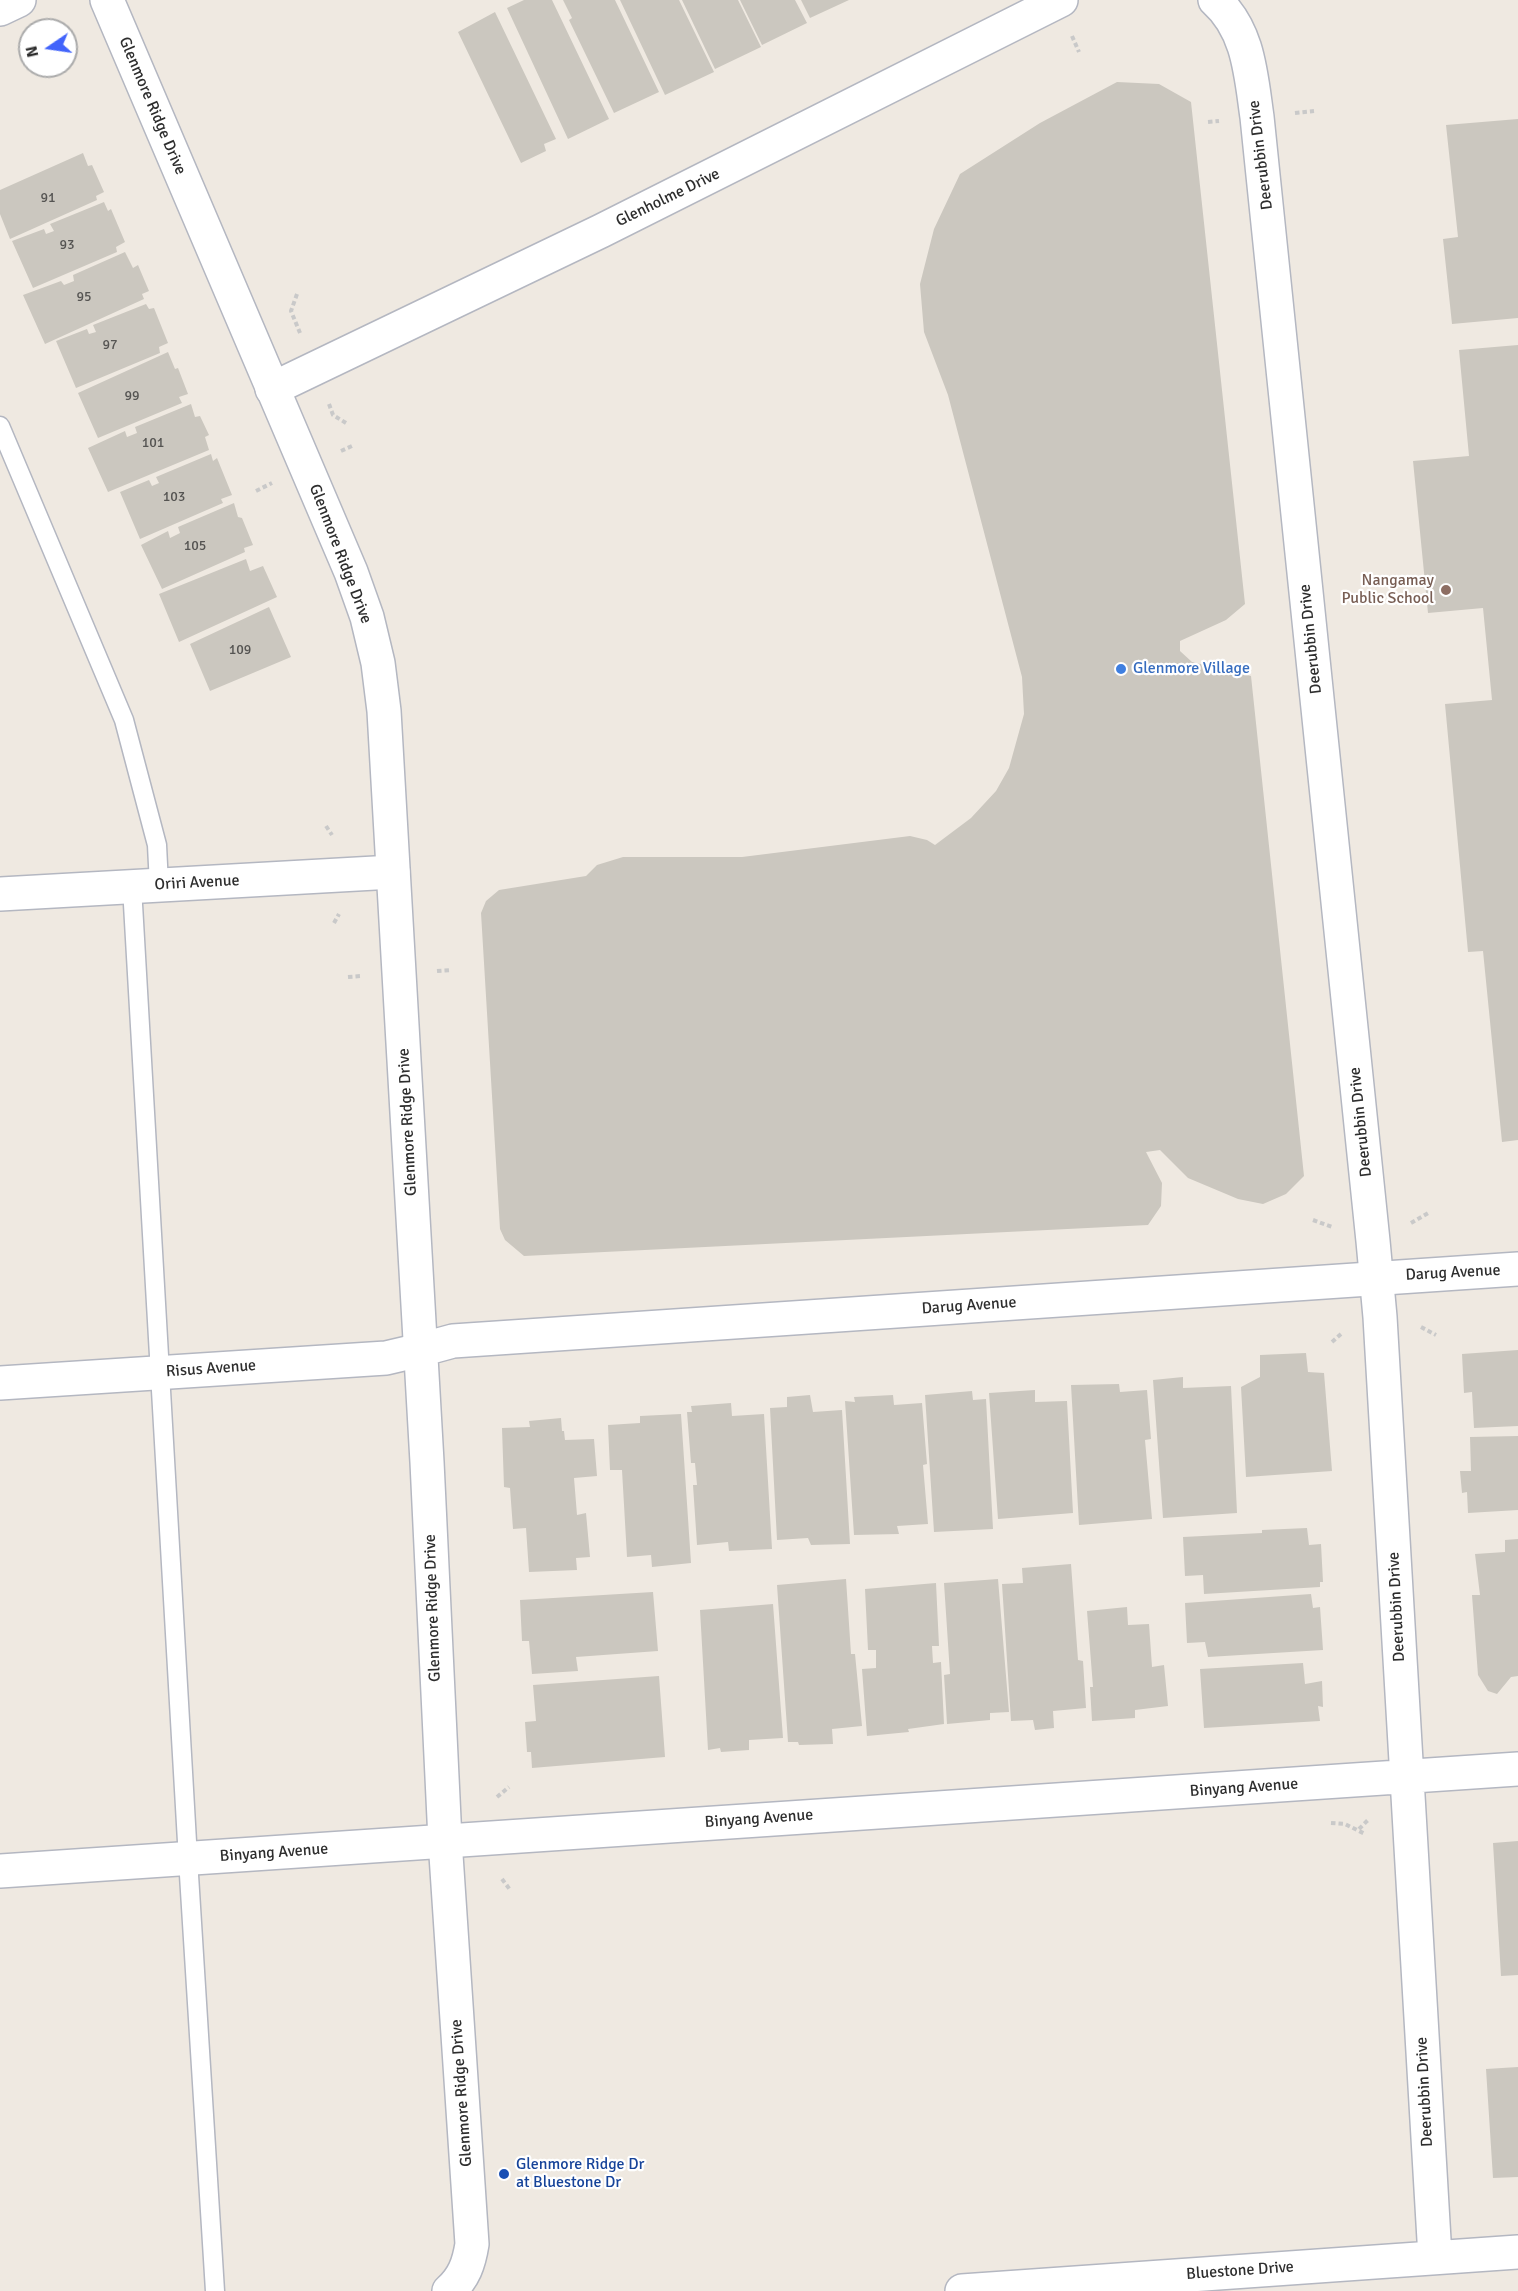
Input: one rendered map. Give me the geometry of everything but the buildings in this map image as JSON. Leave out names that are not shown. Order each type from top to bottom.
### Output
[{"type":"street","points":[[0,9],[19,0]]},
{"type":"street","name":"Glenmore Ridge Drive","points":[[107,0],[351,572],[367,617],[378,663],[384,711],[445,1840],[472,2244],[468,2265],[459,2289]]},
{"type":"street","name":"Glenholme Drive","points":[[272,389],[601,231],[1061,0]]},
{"type":"street","name":"Deerubbin Drive","points":[[1215,0],[1233,20],[1242,38],[1249,60],[1258,127],[1377,1277],[1435,2257]]},
{"type":"street","name":"Oriri Avenue","points":[[0,894],[393,872]]},
{"type":"street","name":"Darug Avenue","points":[[420,1350],[453,1341],[1518,1269]]},
{"type":"street","name":"Risus Avenue","points":[[0,1383],[386,1358],[420,1350]]},
{"type":"street","name":"Binyang Avenue","points":[[0,1871],[1518,1769]]},
{"type":"street","name":"Bluestone Drive","points":[[962,2291],[1518,2252]]},
{"type":"lane","points":[[0,426],[124,720],[157,845],[145,886],[161,1372],[215,2291]]},
{"type":"path","points":[[1411,1223],[1430,1212]]},
{"type":"path","points":[[1313,1220],[1336,1228]]},
{"type":"path","points":[[1418,1325],[1436,1335]]},
{"type":"path","points":[[1332,1342],[1344,1332]]},
{"type":"path","points":[[497,1797],[509,1787]]},
{"type":"path","points":[[1359,1829],[1370,1818]]},
{"type":"path","points":[[1327,1823],[1345,1824],[1365,1834]]},
{"type":"path","points":[[502,1879],[511,1891]]},
{"type":"place","name":"Nangamay Public School","points":[[1446,590]]},
{"type":"place","name":"Glenmore Village","points":[[1121,669]]},
{"type":"place","name":"Glenmore Ridge Dr at Bluestone Dr","points":[[504,2174]]}]
